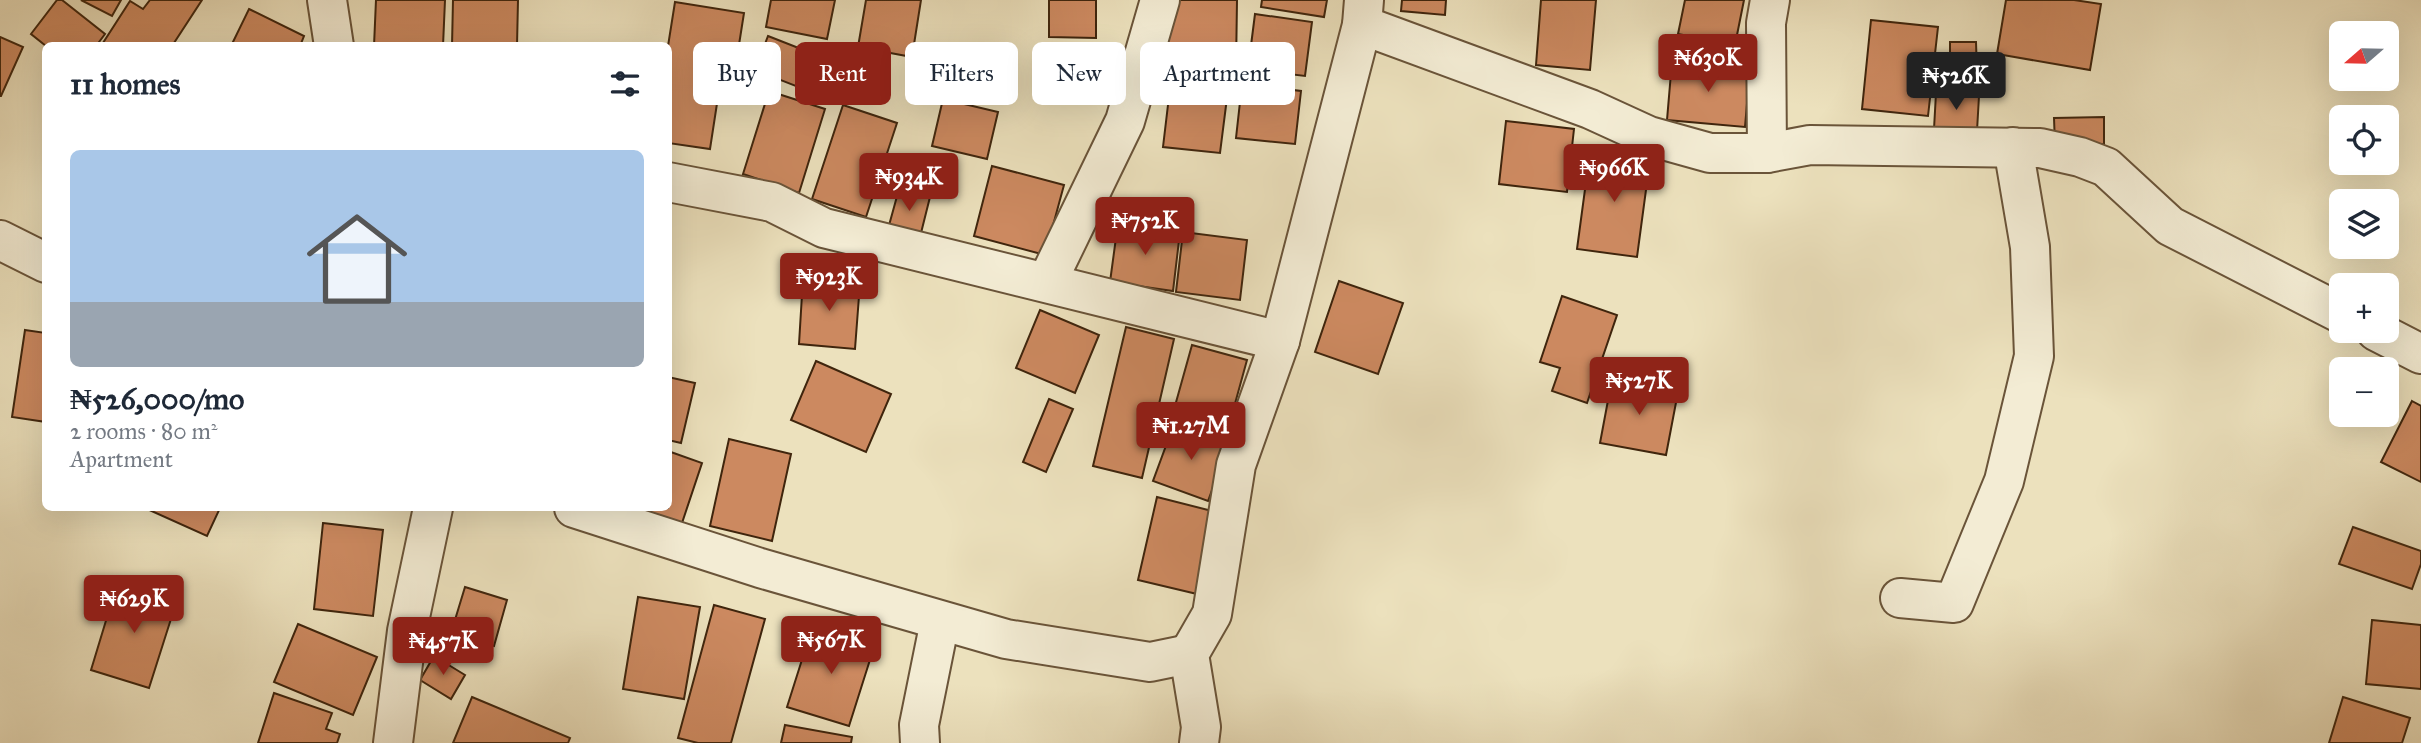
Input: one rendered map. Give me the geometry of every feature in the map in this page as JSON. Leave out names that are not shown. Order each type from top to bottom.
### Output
[{"type":"street","points":[[327,0],[333,42]]},
{"type":"street","points":[[1047,282],[1125,121],[1139,82],[1160,0]]},
{"type":"street","points":[[1767,153],[1766,23],[1770,0]]},
{"type":"street","points":[[1199,743],[1201,727],[1189,654],[1212,614],[1236,465],[1280,341],[1363,13],[1649,136],[1710,153],[1767,153],[1810,145],[2013,147],[2040,148],[2106,167],[2170,226],[2329,307]]},
{"type":"street","points":[[1900,598],[1954,603],[2004,481],[2035,356],[2030,247],[2013,147]]},
{"type":"street","points":[[672,183],[772,202],[824,228],[1280,341]]},
{"type":"street","points":[[0,240],[42,261]]},
{"type":"street","points":[[2399,343],[2421,354]]},
{"type":"street","points":[[393,743],[407,631],[432,511]]},
{"type":"street","points":[[583,511],[760,568],[1006,639],[1150,662],[1189,654]]},
{"type":"street","points":[[920,743],[919,725],[940,621]]},
{"type":"building","points":[[57,0],[62,0],[105,34],[99,42],[42,43],[31,34]]},
{"type":"building","points":[[81,0],[121,0],[112,16]]},
{"type":"building","points":[[150,0],[202,0],[175,42],[104,42],[130,1],[143,9]]},
{"type":"building","points":[[376,0],[445,0],[443,42],[374,42]]},
{"type":"building","points":[[453,0],[518,0],[517,42],[452,42]]},
{"type":"building","points":[[771,0],[835,0],[827,39],[766,27]]},
{"type":"building","points":[[866,0],[921,0],[914,42],[905,42],[905,56],[891,53],[891,42],[859,42]]},
{"type":"building","points":[[1049,0],[1096,0],[1096,38],[1049,37]]},
{"type":"building","points":[[1167,0],[1237,0],[1236,42],[1166,42]]},
{"type":"building","points":[[1262,0],[1327,0],[1324,17],[1261,7]]},
{"type":"building","points":[[1402,0],[1446,0],[1445,15],[1401,11]]},
{"type":"building","points":[[1541,0],[1596,0],[1590,70],[1536,65]]},
{"type":"building","points":[[1685,0],[1744,0],[1735,45],[1678,34]]},
{"type":"building","points":[[2006,0],[2074,0],[2101,4],[2090,70],[1997,54]]},
{"type":"building","points":[[675,2],[744,13],[739,42],[693,42],[693,105],[717,105],[710,149],[672,144],[672,42],[669,42]]},
{"type":"building","points":[[249,9],[304,36],[302,42],[233,42]]},
{"type":"building","points":[[1255,14],[1312,22],[1305,76],[1295,75],[1295,42],[1251,42]]},
{"type":"building","points":[[1871,20],[1938,27],[1928,116],[1862,109]]},
{"type":"building","points":[[768,36],[795,47],[795,86],[781,80],[781,42],[766,42]]},
{"type":"building","points":[[0,37],[23,47],[1,96],[0,96]]},
{"type":"building","points":[[1950,42],[1976,42],[1977,74],[1950,74]]},
{"type":"building","points":[[1672,61],[1750,68],[1745,127],[1667,120]]},
{"type":"building","points":[[1295,90],[1301,91],[1295,144],[1236,138],[1240,105],[1295,105]]},
{"type":"building","points":[[1936,93],[1979,96],[1977,131],[1934,129]]},
{"type":"building","points":[[781,95],[795,99],[795,105],[813,105],[825,109],[799,193],[743,174],[765,105],[781,105]]},
{"type":"building","points":[[843,105],[897,123],[866,217],[812,199]]},
{"type":"building","points":[[942,105],[968,105],[998,112],[987,159],[932,146]]},
{"type":"building","points":[[1168,105],[1226,105],[1220,153],[1163,147]]},
{"type":"building","points":[[2104,117],[2104,144],[2055,145],[2054,118]]},
{"type":"building","points":[[1506,121],[1574,129],[1567,192],[1499,184]]},
{"type":"building","points":[[1590,152],[1650,160],[1637,257],[1577,249]]},
{"type":"building","points":[[992,166],[1064,185],[1045,255],[974,236]]},
{"type":"building","points":[[899,189],[930,197],[920,237],[888,229]]},
{"type":"building","points":[[1118,223],[1180,232],[1173,291],[1110,282]]},
{"type":"building","points":[[1183,232],[1247,240],[1240,300],[1176,292]]},
{"type":"building","points":[[803,278],[860,283],[855,349],[799,344]]},
{"type":"building","points":[[1339,281],[1403,303],[1378,374],[1315,352]]},
{"type":"building","points":[[1562,296],[1617,315],[1587,403],[1552,391],[1560,368],[1540,362]]},
{"type":"building","points":[[1040,310],[1099,335],[1075,393],[1016,368]]},
{"type":"building","points":[[1126,327],[1174,339],[1142,478],[1093,466]]},
{"type":"building","points":[[25,330],[42,332],[42,421],[12,417]]},
{"type":"building","points":[[1192,345],[1247,360],[1228,429],[1173,413]]},
{"type":"building","points":[[816,361],[891,394],[866,452],[791,420]]},
{"type":"building","points":[[672,378],[695,383],[681,443],[672,441]]},
{"type":"building","points":[[1612,379],[1678,392],[1666,455],[1600,443]]},
{"type":"building","points":[[1049,399],[1073,409],[1046,472],[1023,462]]},
{"type":"building","points":[[2412,401],[2421,406],[2421,482],[2381,462]]},
{"type":"building","points":[[1174,424],[1229,444],[1208,501],[1153,481]]},
{"type":"building","points":[[729,439],[791,454],[772,541],[710,526]]},
{"type":"building","points":[[672,452],[702,463],[682,523],[646,511],[672,511]]},
{"type":"building","points":[[1157,497],[1216,512],[1197,594],[1138,580]]},
{"type":"building","points":[[152,511],[219,511],[207,536]]},
{"type":"building","points":[[323,523],[383,530],[373,616],[314,609]]},
{"type":"building","points":[[2353,527],[2421,551],[2421,564],[2412,589],[2339,564]]},
{"type":"building","points":[[118,581],[177,600],[149,688],[91,670]]},
{"type":"building","points":[[465,587],[507,600],[494,646],[451,633]]},
{"type":"building","points":[[638,597],[700,607],[684,699],[623,689]]},
{"type":"building","points":[[714,605],[765,619],[731,743],[698,743],[678,738]]},
{"type":"building","points":[[2372,620],[2421,625],[2421,689],[2366,684]]},
{"type":"building","points":[[298,624],[377,657],[353,715],[274,682]]},
{"type":"building","points":[[813,625],[875,644],[849,726],[787,707]]},
{"type":"building","points":[[434,656],[465,675],[451,699],[420,680]]},
{"type":"building","points":[[274,693],[332,713],[326,729],[340,734],[337,743],[258,743]]},
{"type":"building","points":[[472,697],[570,738],[568,743],[453,743]]},
{"type":"building","points":[[2343,697],[2410,718],[2402,743],[2329,743]]},
{"type":"building","points":[[785,725],[852,737],[851,743],[781,743]]}]
